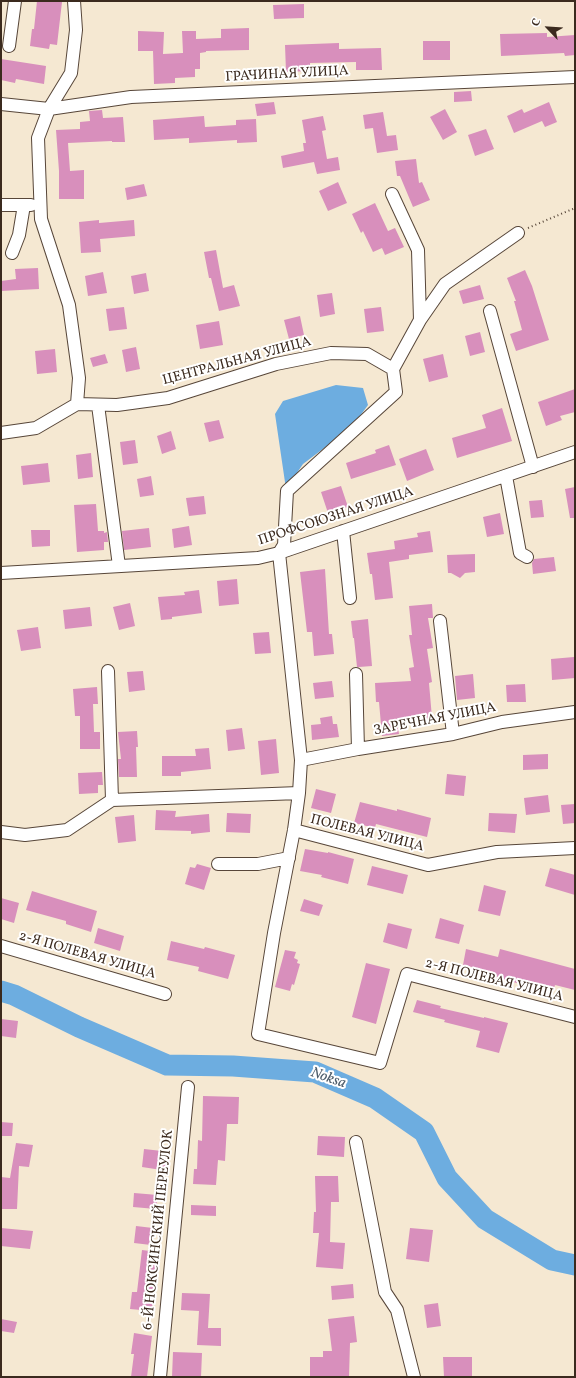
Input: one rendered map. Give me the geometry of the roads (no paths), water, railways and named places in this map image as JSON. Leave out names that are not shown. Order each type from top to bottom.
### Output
[{"type":"street","points":[[9,46],[15,1]]},
{"type":"street","points":[[1,433],[36,428],[77,404],[79,378],[69,305],[41,219],[38,138],[49,109],[71,73],[76,30],[74,1]]},
{"type":"street","name":"ГРАЧИНАЯ УЛИЦА","points":[[1,104],[49,109],[131,97],[575,78]]},
{"type":"street","points":[[392,194],[418,250],[420,320]]},
{"type":"street","points":[[1,205],[40,204]]},
{"type":"street","points":[[12,253],[19,235],[24,205]]},
{"type":"street","points":[[218,864],[258,864],[289,858],[299,793],[301,760],[279,553],[284,545],[286,490],[396,392],[393,369],[420,320],[444,284],[518,233]]},
{"type":"street","points":[[490,311],[533,467]]},
{"type":"street","name":"ЦЕНТРАЛЬНАЯ УЛИЦА","points":[[77,404],[117,405],[168,398],[276,364],[331,353],[367,354],[393,369]]},
{"type":"street","points":[[98,405],[119,566]]},
{"type":"street","name":"ПРОФСОЮЗНАЯ УЛИЦА","points":[[1,573],[258,558],[279,553],[575,452]]},
{"type":"street","points":[[506,476],[520,553],[528,557]]},
{"type":"street","points":[[343,531],[350,598]]},
{"type":"street","points":[[440,621],[453,734]]},
{"type":"street","points":[[108,671],[112,800]]},
{"type":"street","points":[[356,674],[358,749]]},
{"type":"street","name":"ЗАРЕЧНАЯ УЛИЦА","points":[[301,760],[358,749],[453,734],[502,722],[575,712]]},
{"type":"street","points":[[1,832],[25,835],[67,830],[112,800],[299,793]]},
{"type":"street","name":"ПОЛЕВАЯ УЛИЦА","points":[[294,830],[428,865],[497,852],[575,848]]},
{"type":"street","name":"2-Я ПОЛЕВАЯ УЛИЦА","points":[[289,858],[274,933],[258,1034],[380,1062],[407,974],[575,1017]]},
{"type":"street","name":"2-Я ПОЛЕВАЯ УЛИЦА","points":[[1,946],[164,994]]},
{"type":"street","name":"6-Й НОКСИНСКИЙ ПЕРЕУЛОК","points":[[160,1377],[188,1087]]},
{"type":"street","points":[[356,1142],[385,1292],[397,1310],[414,1377]]},
{"type":"water","points":[[336,385],[363,388],[368,405],[352,427],[303,464],[286,489],[275,414],[283,401]]},
{"type":"waterway","name":"Noksa","points":[[1,991],[14,995],[79,1027],[167,1065],[233,1066],[315,1072],[375,1098],[424,1132],[447,1178],[485,1219],[552,1260],[575,1265]]}]
